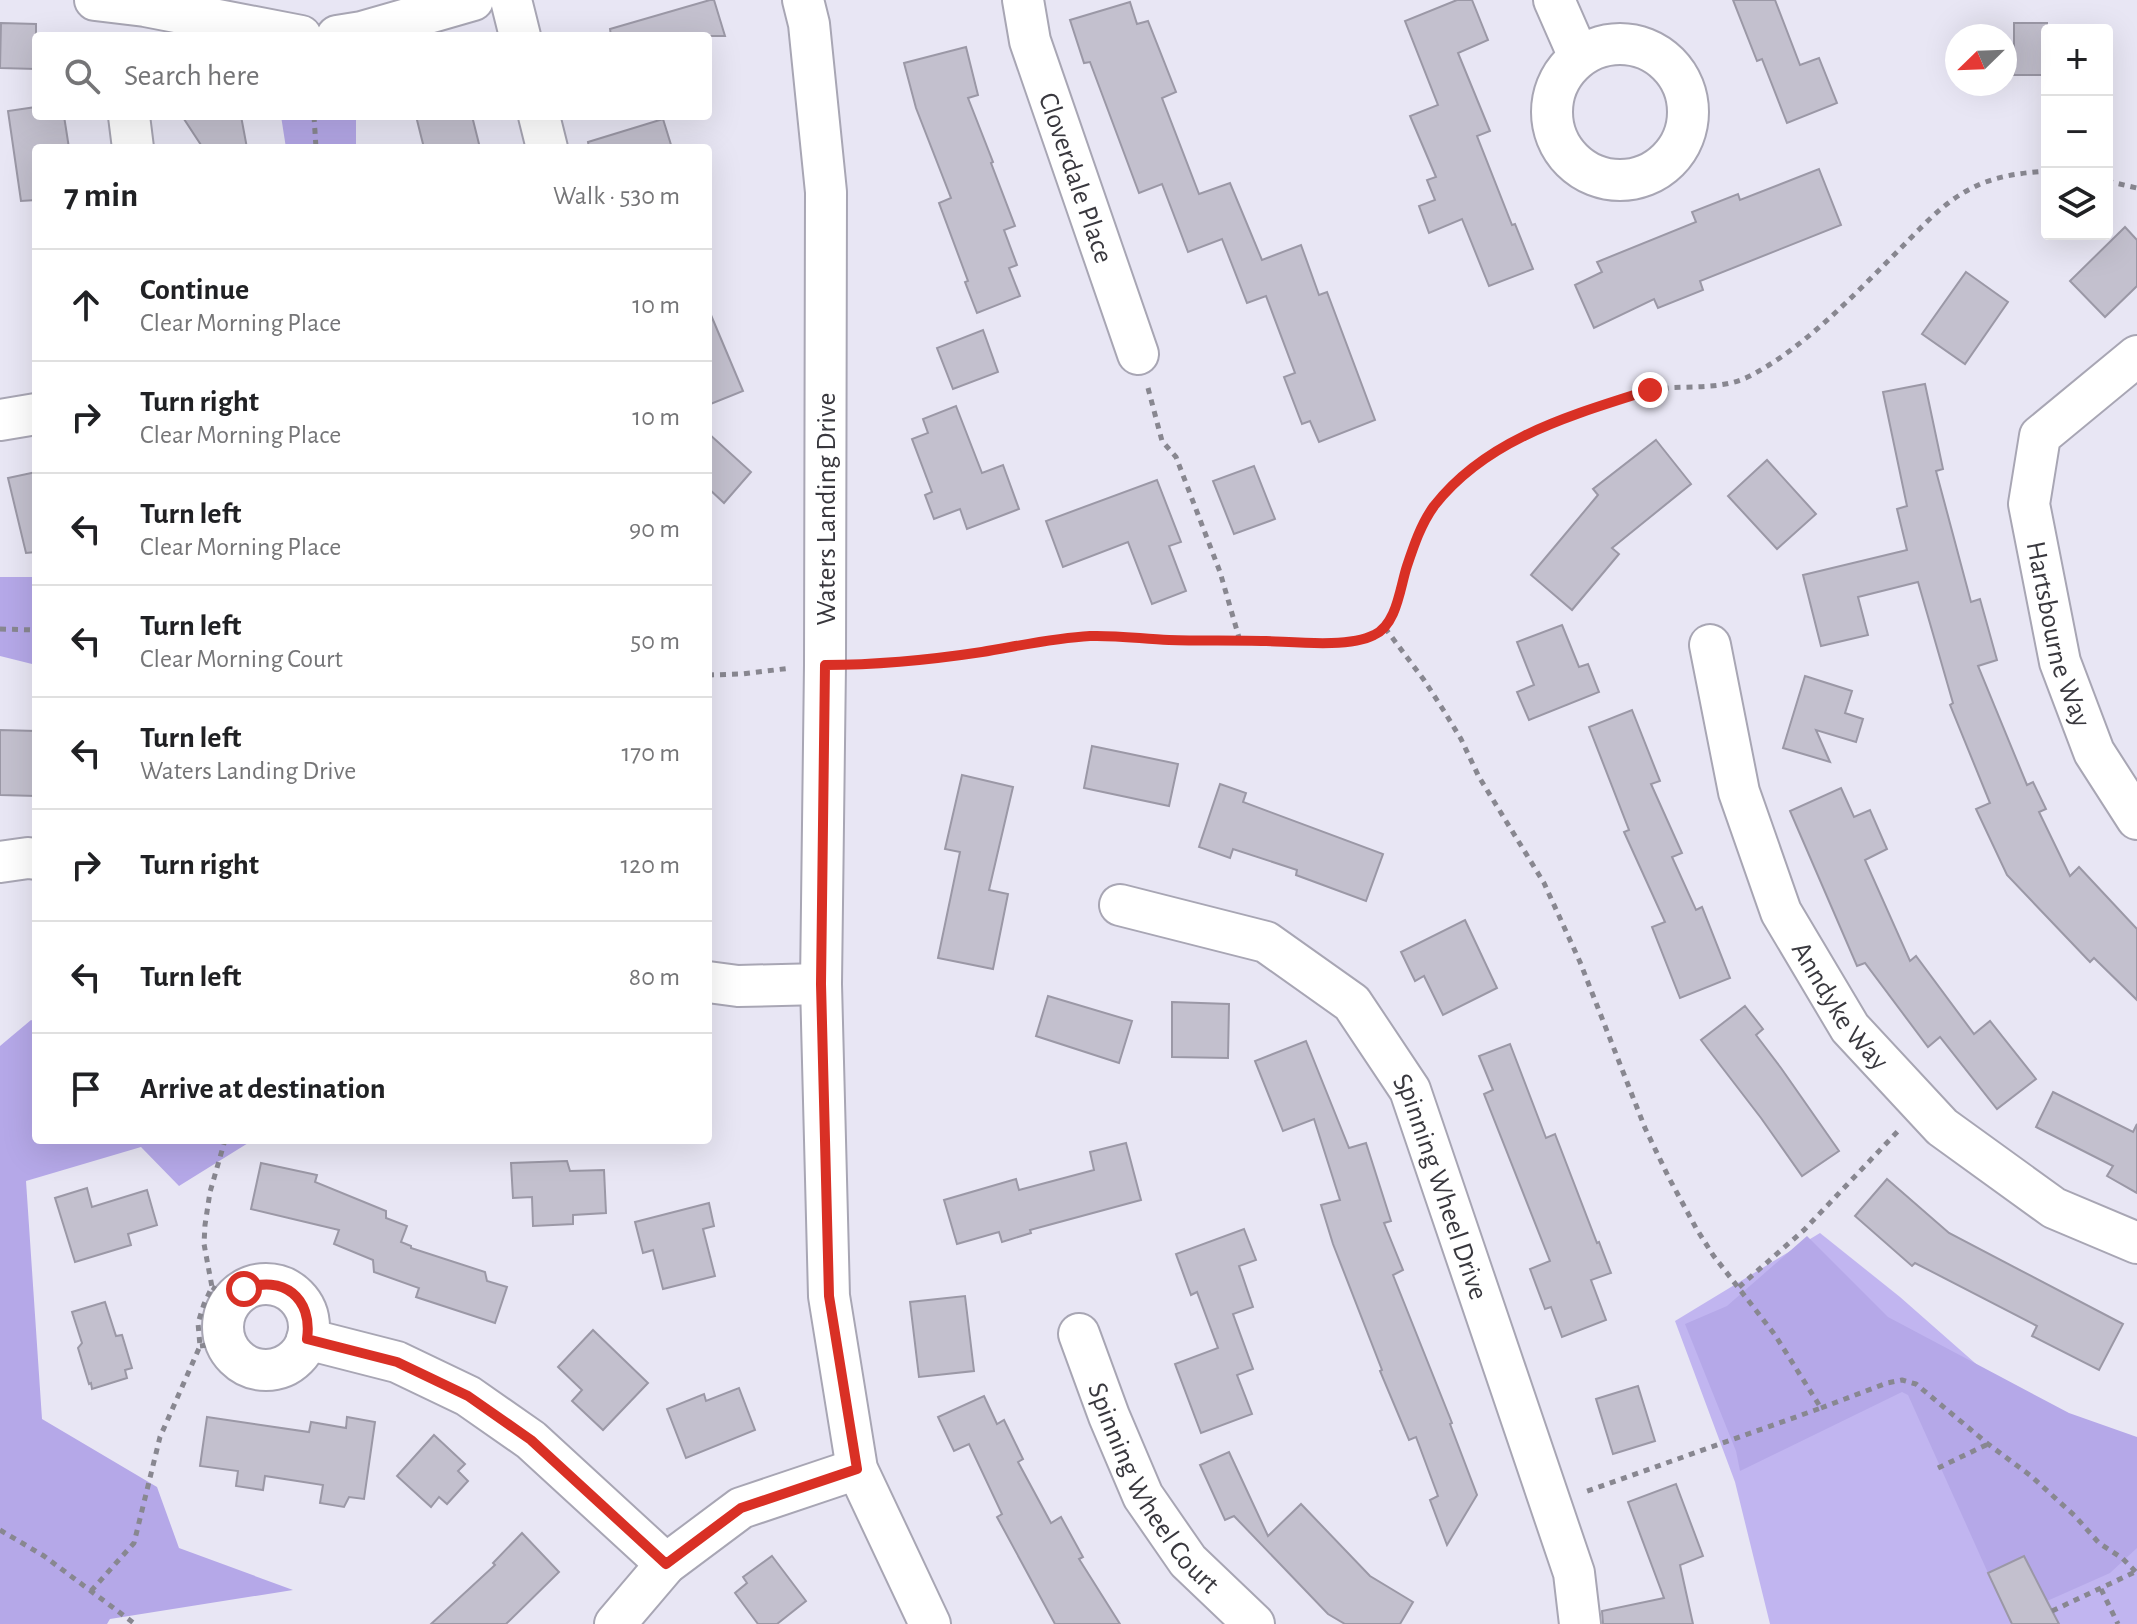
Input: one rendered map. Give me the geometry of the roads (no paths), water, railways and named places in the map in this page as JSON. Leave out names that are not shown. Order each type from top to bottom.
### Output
[{"type":"street","points":[[95,0],[144,14],[272,32]]},
{"type":"street","points":[[362,32],[473,0]]},
{"type":"street","points":[[511,0],[519,32]]},
{"type":"street","name":"Waters Landing Drive","points":[[803,0],[809,24],[826,192],[821,984],[829,1296],[857,1469],[930,1624]]},
{"type":"street","name":"Cloverdale Place","points":[[1023,0],[1030,41],[1138,354]]},
{"type":"street","points":[[1554,0],[1579,57]]},
{"type":"street","points":[[130,120],[132,144]]},
{"type":"street","points":[[540,120],[546,144]]},
{"type":"street","name":"Hartsbourne Way","points":[[2137,356],[2040,436],[2029,504],[2060,662],[2094,752],[2137,819]]},
{"type":"street","points":[[0,420],[32,415]]},
{"type":"street","name":"Anndyke Way","points":[[1710,645],[1739,792],[1781,912],[1850,1028],[1942,1127],[2054,1208],[2137,1243]]},
{"type":"street","points":[[0,862],[32,858]]},
{"type":"street","name":"Spinning Wheel Drive","points":[[1120,905],[1266,942],[1352,1003],[1410,1090],[1574,1573],[1580,1624]]},
{"type":"street","points":[[712,983],[738,986],[821,984]]},
{"type":"street","points":[[258,1284],[273,1284],[286,1289],[298,1298],[306,1310],[309,1325],[307,1339],[293,1361],[281,1367],[268,1370],[243,1363],[213,1344],[223,1332],[227,1309],[222,1293],[258,1284]]},
{"type":"street","name":"Spinning Wheel Court","points":[[1079,1334],[1143,1496],[1188,1561],[1254,1624]]},
{"type":"street","points":[[307,1339],[397,1362],[468,1396],[531,1440],[666,1564]]},
{"type":"street","points":[[615,1624],[666,1564],[741,1508],[857,1469]]}]
